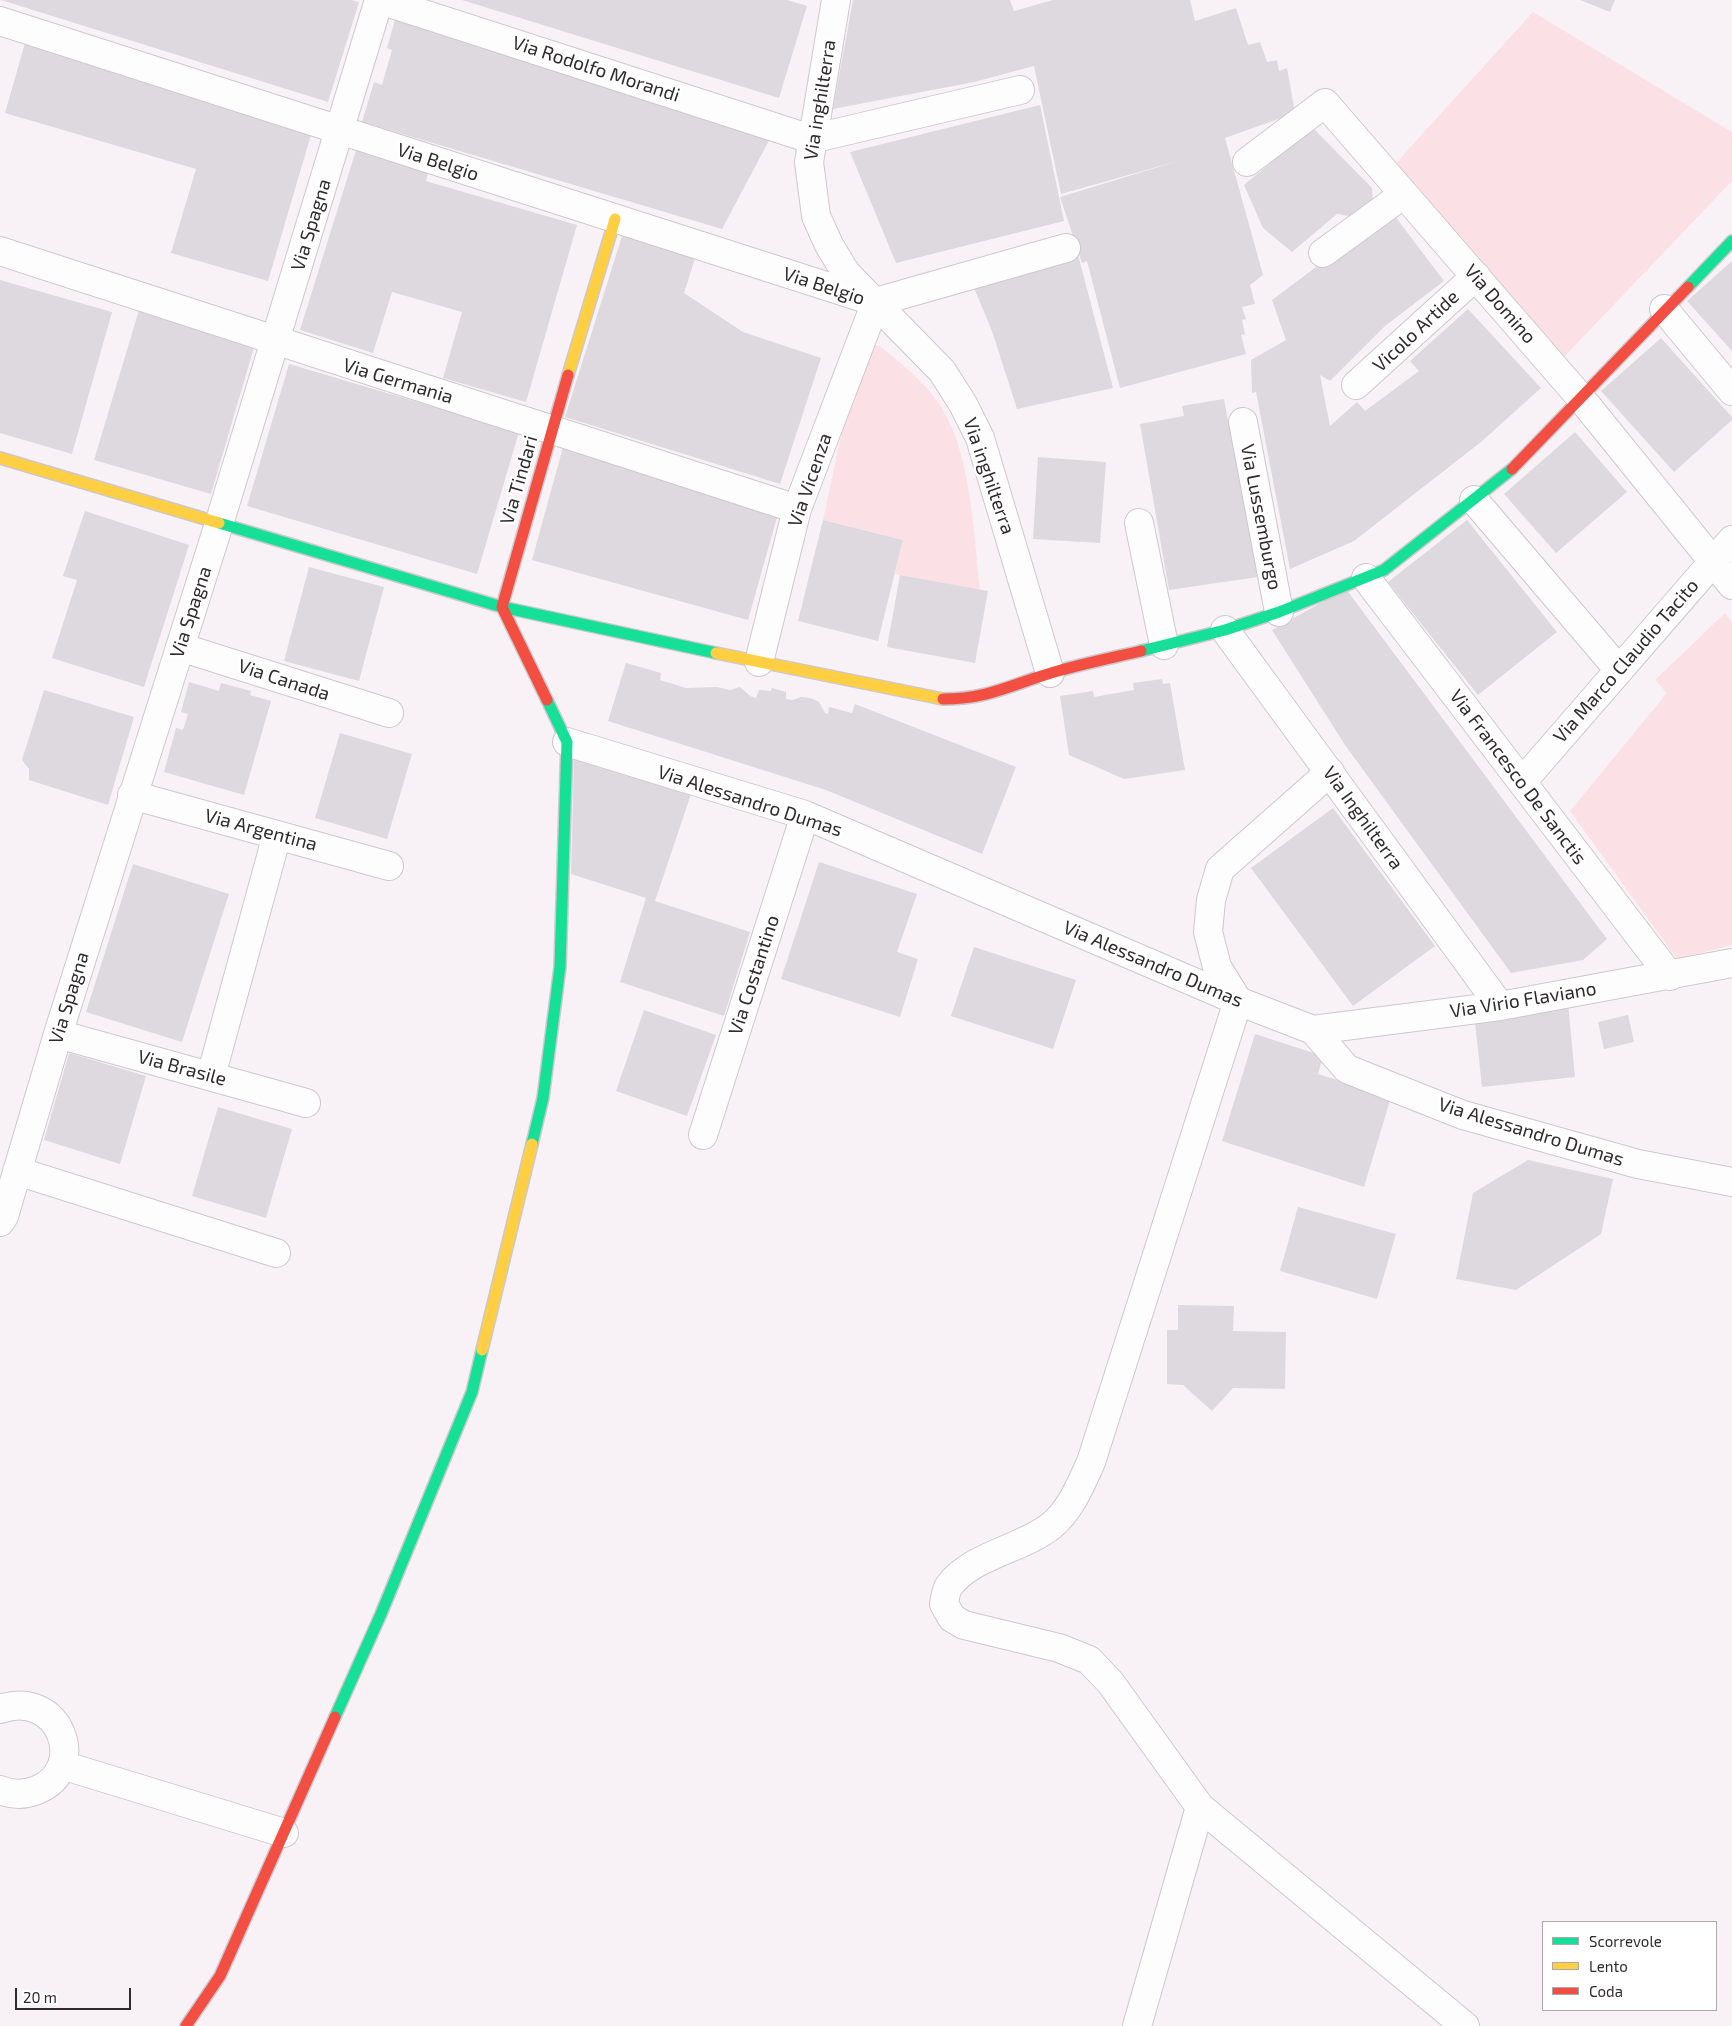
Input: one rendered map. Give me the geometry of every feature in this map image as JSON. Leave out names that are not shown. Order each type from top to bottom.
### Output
[{"type":"street","name":"Via Spagna","points":[[0,1222],[4,1216],[58,1034],[219,524],[380,0]]},
{"type":"street","name":"Via Rodolfo Morandi","points":[[380,0],[811,139]]},
{"type":"street","name":"Via inghilterra","points":[[833,1],[809,162],[816,216],[828,245],[846,273],[942,371],[963,404],[980,438],[1050,673]]},
{"type":"street","name":"Via Belgio","points":[[1,27],[340,130],[876,302]]},
{"type":"street","points":[[811,139],[1020,90]]},
{"type":"street","name":"Via Domino","points":[[1247,162],[1325,103],[1580,397],[1732,585]]},
{"type":"street","points":[[1323,253],[1404,194]]},
{"type":"street","name":"Via Tindari","points":[[502,606],[551,429],[615,219]]},
{"type":"street","points":[[0,458],[502,606],[759,662],[954,699],[989,695],[1050,673],[1225,630],[1279,612],[1384,570],[1512,469],[1664,309],[1732,241]]},
{"type":"street","points":[[876,302],[1066,248]]},
{"type":"street","name":"Via Germania","points":[[0,251],[275,342],[797,509]]},
{"type":"street","name":"Vicolo Artide","points":[[1356,386],[1476,276]]},
{"type":"street","name":"Via Vicenza","points":[[759,662],[797,509],[876,302]]},
{"type":"street","points":[[1664,309],[1732,391]]},
{"type":"street","name":"Via Lussemburgo","points":[[1244,422],[1279,612]]},
{"type":"street","points":[[1474,500],[1618,670]]},
{"type":"street","points":[[1139,523],[1164,645]]},
{"type":"street","name":"Via Marco Claudio Tacito","points":[[1522,782],[1732,540]]},
{"type":"street","name":"Via Francesco De Sanctis","points":[[1366,578],[1670,976]]},
{"type":"street","points":[[186,2026],[220,1976],[381,1614],[472,1392],[543,1098],[560,968],[567,742],[502,606]]},
{"type":"street","name":"Via Inghilterra","points":[[1225,630],[1500,1006]]},
{"type":"street","name":"Via Canada","points":[[180,647],[389,714]]},
{"type":"street","name":"Via Alessandro Dumas","points":[[567,742],[805,815],[1238,1001],[1313,1030],[1347,1069],[1463,1115],[1638,1164],[1732,1182]]},
{"type":"street","points":[[1330,772],[1220,869],[1211,900],[1208,932],[1217,967],[1238,1001],[1088,1469],[1074,1498],[1052,1526],[1027,1541],[962,1572],[948,1587],[944,1604],[952,1618],[964,1625],[1059,1648],[1089,1660],[1110,1682],[1200,1807],[1465,2026]]},
{"type":"street","name":"Via Argentina","points":[[132,795],[389,866]]},
{"type":"street","name":"Via Costantino","points":[[703,1135],[805,815]]},
{"type":"street","points":[[211,1076],[277,835]]},
{"type":"street","name":"Via Virio Flaviano","points":[[1313,1030],[1500,1006],[1732,963]]},
{"type":"street","name":"Via Brasile","points":[[58,1034],[306,1103]]},
{"type":"street","points":[[17,1171],[276,1253]]},
{"type":"street","points":[[0,1709],[12,1705],[28,1705],[42,1711],[54,1721],[62,1734],[64,1750],[62,1765],[48,1783],[30,1793],[16,1794],[0,1790]]},
{"type":"street","points":[[62,1765],[284,1833]]},
{"type":"street","points":[[1137,2026],[1200,1807]]},
{"type":"shaded area","points":[[1533,12],[1732,132],[1732,181],[1564,357],[1396,163]]},
{"type":"shaded area","points":[[874,344],[880,346],[923,384],[935,398],[957,440],[969,490],[980,590],[895,574],[903,540],[823,520],[839,445],[863,354]]},
{"type":"shaded area","points":[[1725,613],[1732,623],[1732,945],[1677,959],[1570,811],[1667,693],[1655,680]]},
{"type":"building","points":[[1,0],[351,0],[359,2],[328,102]]},
{"type":"building","points":[[462,0],[787,0],[807,6],[779,98]]},
{"type":"building","points":[[853,0],[1010,0],[1014,11],[1053,0],[1190,0],[1195,21],[1236,8],[1248,45],[1260,42],[1267,62],[1277,60],[1279,71],[1287,68],[1295,113],[1225,138],[1263,275],[1250,285],[1255,304],[1242,307],[1246,319],[1242,320],[1245,334],[1241,335],[1246,354],[1120,388],[1087,261],[1082,263],[1060,197],[1178,161],[1061,194],[1034,66],[974,82],[833,109]]},
{"type":"building","points":[[1580,0],[1615,0],[1610,12]]},
{"type":"building","points":[[395,20],[640,93],[772,135],[722,229],[362,122],[374,82],[382,85],[392,50],[387,48]]},
{"type":"building","points":[[25,43],[313,128],[268,281],[171,253],[196,169],[5,113]]},
{"type":"building","points":[[1040,105],[1064,221],[896,263],[850,152]]},
{"type":"building","points":[[1313,128],[1372,188],[1373,203],[1355,217],[1337,214],[1292,252],[1263,228],[1244,185]]},
{"type":"building","points":[[357,147],[429,169],[426,181],[577,225],[526,402],[443,378],[462,312],[392,292],[373,353],[300,330]]},
{"type":"building","points":[[1391,211],[1444,281],[1385,326],[1330,381],[1320,375],[1330,426],[1357,402],[1365,411],[1419,371],[1410,361],[1468,309],[1541,388],[1481,442],[1354,541],[1290,569],[1256,392],[1252,393],[1251,360],[1286,340],[1272,300]]},
{"type":"building","points":[[623,233],[698,249],[684,293],[743,332],[821,358],[780,484],[565,417]]},
{"type":"building","points":[[1077,251],[1113,388],[1017,409],[992,331],[972,283]]},
{"type":"building","points":[[1732,261],[1732,351],[1687,301]]},
{"type":"building","points":[[0,280],[112,312],[72,454],[0,433]]},
{"type":"building","points":[[139,310],[255,344],[211,494],[94,460]]},
{"type":"building","points":[[1661,338],[1732,417],[1732,420],[1674,472],[1601,391]]},
{"type":"building","points":[[289,364],[519,432],[477,574],[247,506]]},
{"type":"building","points":[[1224,399],[1258,577],[1169,590],[1140,424],[1184,416],[1182,406]]},
{"type":"building","points":[[1575,432],[1627,492],[1556,553],[1504,494]]},
{"type":"building","points":[[563,447],[780,507],[748,620],[532,560]]},
{"type":"building","points":[[1038,457],[1106,462],[1100,543],[1033,539]]},
{"type":"building","points":[[85,511],[189,545],[144,687],[52,658],[77,580],[63,576]]},
{"type":"building","points":[[823,520],[903,540],[878,641],[798,621]]},
{"type":"building","points":[[1467,520],[1557,632],[1478,695],[1388,582]]},
{"type":"building","points":[[309,567],[384,587],[359,681],[284,661]]},
{"type":"building","points":[[900,575],[988,591],[975,663],[887,647]]},
{"type":"building","points":[[1346,589],[1607,939],[1583,960],[1511,973],[1345,745],[1272,630]]},
{"type":"building","points":[[626,663],[661,673],[660,680],[686,688],[717,687],[730,690],[740,687],[750,696],[756,698],[759,690],[771,691],[772,688],[786,692],[786,699],[811,698],[819,702],[825,713],[828,714],[829,707],[852,713],[855,704],[1016,767],[982,854],[826,790],[608,721]]},
{"type":"building","points":[[1162,679],[1163,684],[1170,683],[1185,770],[1124,779],[1069,755],[1060,696],[1093,691],[1094,697],[1134,690],[1133,683]]},
{"type":"building","points":[[189,682],[219,691],[221,683],[251,691],[250,695],[271,701],[244,795],[164,772],[176,728],[183,730],[188,714],[181,712]]},
{"type":"building","points":[[44,690],[134,717],[108,805],[29,780],[29,769],[22,760]]},
{"type":"building","points":[[340,733],[412,754],[387,839],[315,818]]},
{"type":"building","points":[[574,756],[691,794],[655,901],[750,932],[724,1016],[620,982],[646,898],[571,874]]},
{"type":"building","points":[[1333,808],[1435,946],[1353,1006],[1251,868]]},
{"type":"building","points":[[819,862],[917,894],[897,952],[918,959],[900,1017],[781,979]]},
{"type":"building","points":[[133,864],[229,894],[182,1042],[86,1012]]},
{"type":"building","points":[[974,947],[1076,980],[1053,1049],[951,1016]]},
{"type":"building","points":[[1568,1003],[1575,1077],[1482,1087],[1474,1013]]},
{"type":"building","points":[[644,1010],[716,1035],[687,1116],[616,1091]]},
{"type":"building","points":[[1628,1015],[1634,1042],[1604,1049],[1598,1022]]},
{"type":"building","points":[[1255,1034],[1323,1056],[1318,1074],[1391,1097],[1364,1187],[1222,1141]]},
{"type":"building","points":[[69,1053],[146,1076],[120,1164],[44,1140]]},
{"type":"building","points":[[218,1107],[292,1129],[266,1218],[192,1196]]},
{"type":"building","points":[[1528,1160],[1613,1179],[1601,1234],[1516,1290],[1456,1279],[1473,1193]]},
{"type":"building","points":[[1298,1207],[1396,1234],[1377,1299],[1280,1271]]},
{"type":"building","points":[[1178,1305],[1234,1306],[1233,1331],[1286,1332],[1285,1389],[1233,1388],[1212,1411],[1183,1385],[1167,1384],[1167,1330],[1178,1330]]},
{"type":"traffic: fast","points":[[1688,287],[1732,241]]},
{"type":"traffic: fast","points":[[1141,651],[1225,630],[1279,612],[1384,570],[1512,469]]},
{"type":"traffic: fast","points":[[219,523],[502,607],[716,653]]},
{"type":"traffic: fast","points":[[532,1144],[543,1098],[560,967],[567,742],[547,700]]},
{"type":"traffic: fast","points":[[335,1717],[381,1614],[472,1392],[482,1350]]},
{"type":"traffic: slow","points":[[568,375],[615,219]]},
{"type":"traffic: slow","points":[[0,458],[219,523]]},
{"type":"traffic: slow","points":[[716,653],[943,699]]},
{"type":"traffic: slow","points":[[482,1350],[532,1144]]},
{"type":"traffic: jam","points":[[1512,469],[1688,287]]},
{"type":"traffic: jam","points":[[547,700],[502,607],[568,375]]},
{"type":"traffic: jam","points":[[943,699],[986,694],[1062,670],[1141,651]]},
{"type":"traffic: jam","points":[[186,2026],[220,1976],[335,1717]]}]
